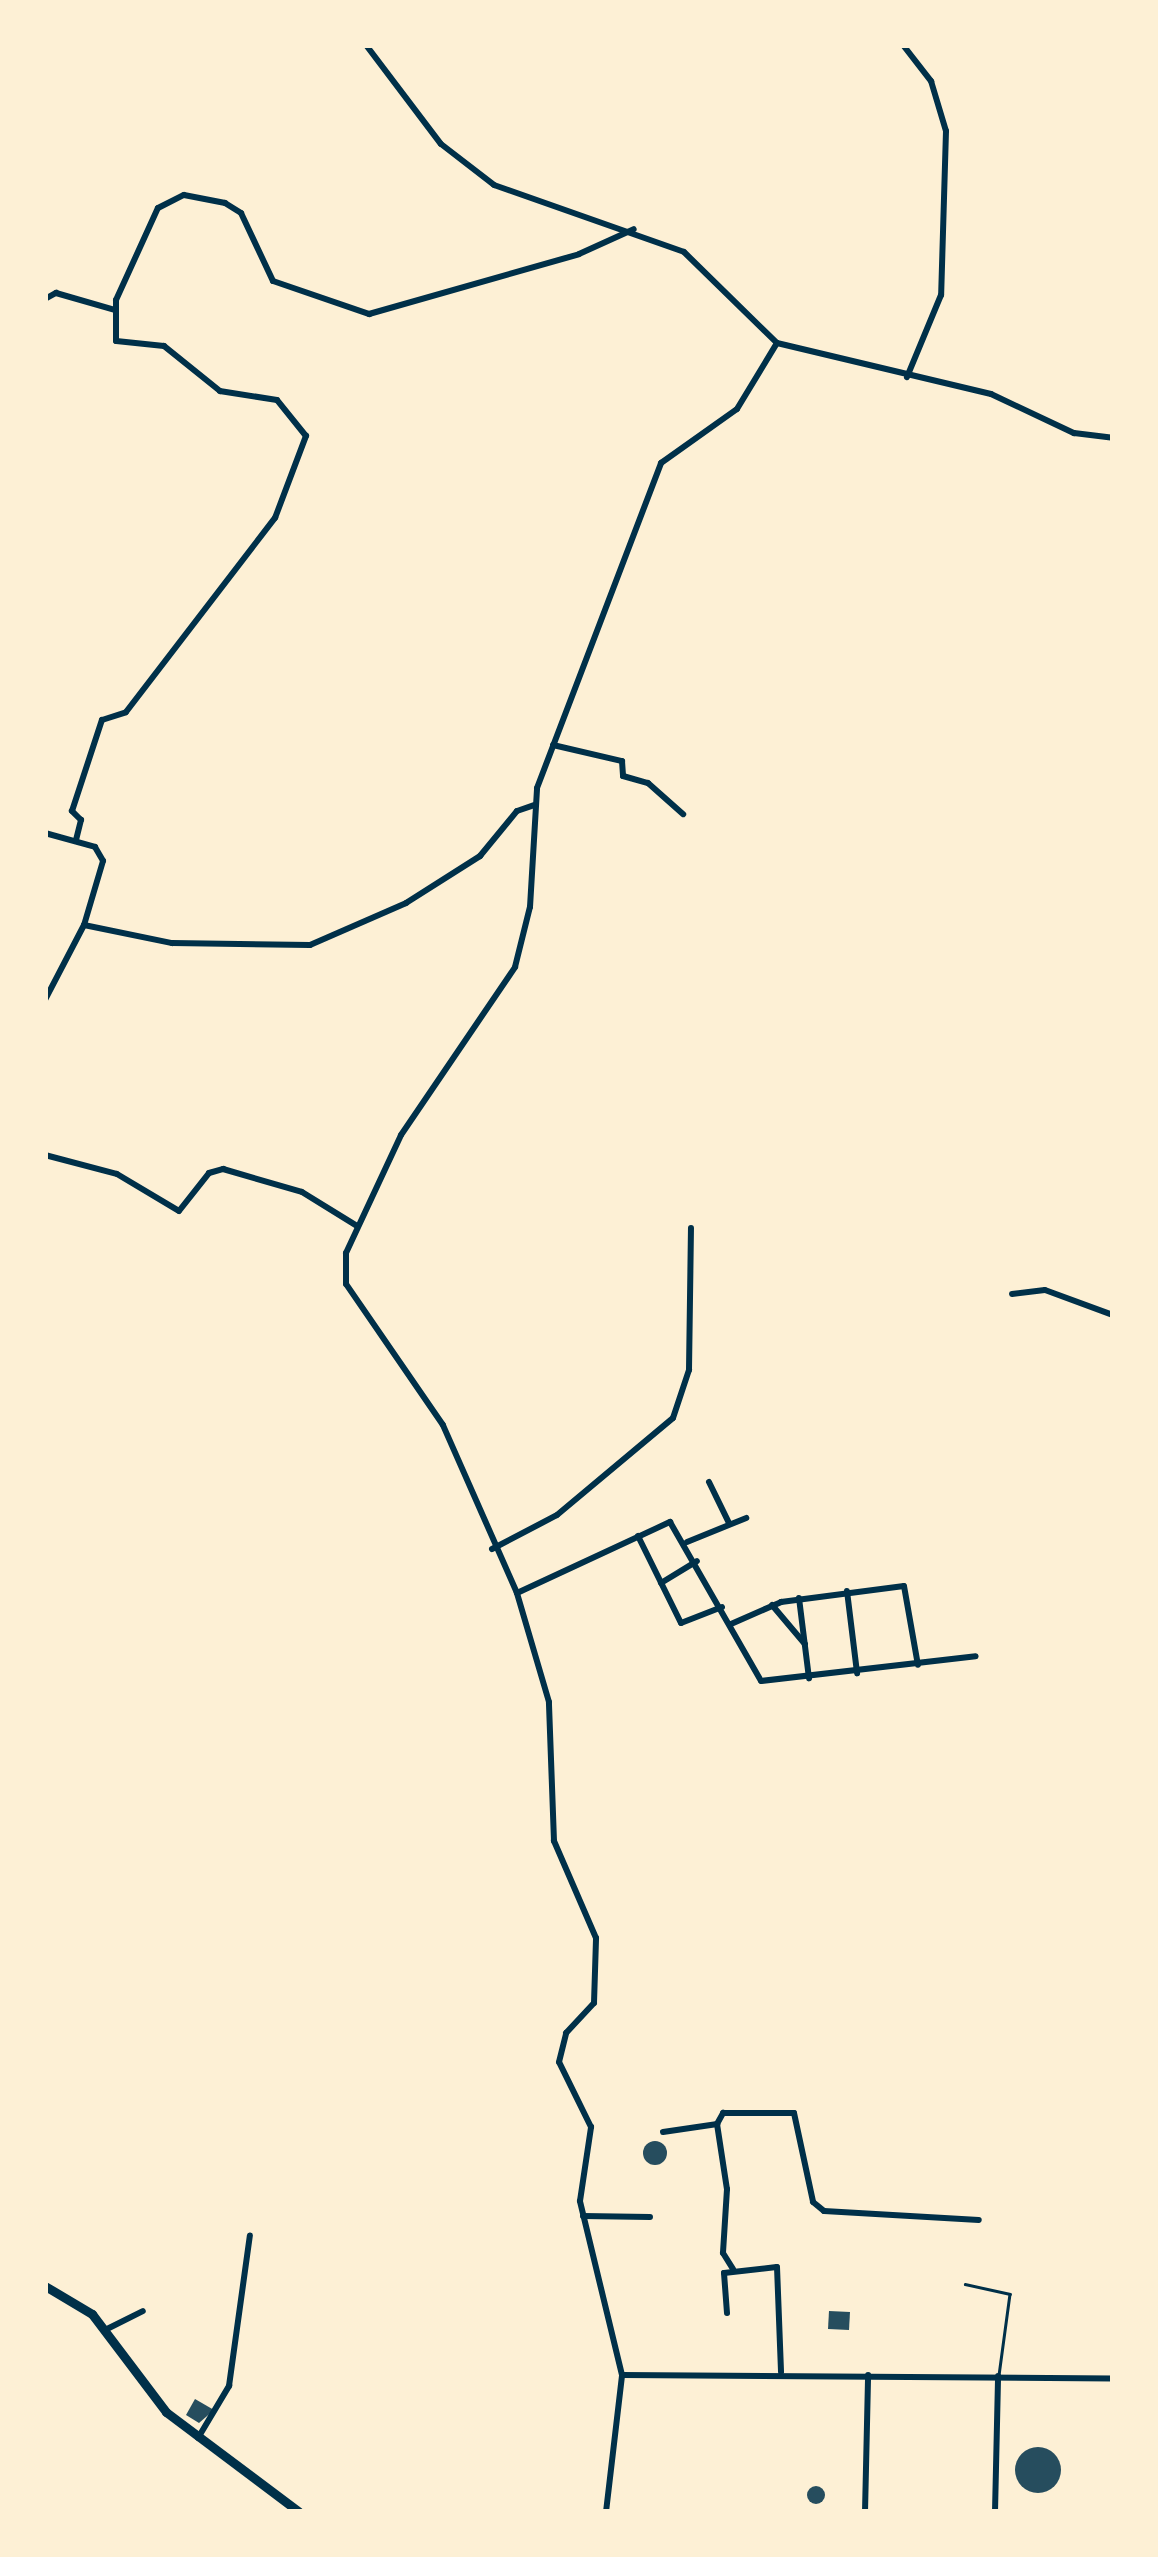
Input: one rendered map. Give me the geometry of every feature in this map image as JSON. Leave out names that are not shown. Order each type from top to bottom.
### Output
[{"type":"main road","points":[[45,2286],[107,2329],[148,2392],[197,2439],[299,2512]]},
{"type":"street","points":[[366,45],[428,129],[494,185],[571,217],[634,230],[694,259],[777,343],[991,394],[1074,433],[1113,438]]},
{"type":"street","points":[[903,45],[931,81],[946,131],[940,296],[907,377]]},
{"type":"street","points":[[76,840],[81,820],[72,811],[102,720],[126,712],[275,518],[306,436],[277,400],[220,391],[167,348],[118,342],[115,310],[147,228],[175,196],[242,213],[281,287],[369,314],[634,230]]},
{"type":"street","points":[[45,299],[56,292],[115,310]]},
{"type":"street","points":[[606,2512],[622,2375],[583,2216],[591,2127],[562,2080],[558,2055],[594,2003],[596,1938],[554,1840],[549,1702],[516,1594],[412,1368],[346,1284],[357,1226],[401,1135],[515,967],[530,906],[534,805],[652,480],[672,452],[737,409],[777,343]]},
{"type":"street","points":[[553,745],[622,762],[623,776],[648,783],[682,814]]},
{"type":"street","points":[[84,925],[172,943],[310,945],[406,904],[480,856],[517,811],[534,805]]},
{"type":"street","points":[[45,833],[76,840],[103,861],[84,925],[45,1000]]},
{"type":"street","points":[[45,1155],[118,1174],[179,1211],[209,1172],[223,1169],[302,1192],[357,1226]]},
{"type":"street","points":[[492,1549],[557,1514],[673,1418],[689,1370],[691,1228]]},
{"type":"street","points":[[1012,1294],[1044,1290],[1113,1315]]},
{"type":"street","points":[[709,1482],[729,1522]]},
{"type":"street","points":[[688,1542],[746,1518]]},
{"type":"street","points":[[516,1594],[670,1522],[688,1542],[757,1679],[810,1678],[976,1656]]},
{"type":"street","points":[[638,1536],[686,1625],[722,1607]]},
{"type":"street","points":[[661,1582],[698,1561]]},
{"type":"street","points":[[731,1624],[772,1605],[799,1598],[907,1588],[918,1664]]},
{"type":"street","points":[[847,1592],[857,1673]]},
{"type":"street","points":[[799,1598],[810,1678]]},
{"type":"street","points":[[772,1605],[805,1644]]},
{"type":"street","points":[[733,2269],[723,2253],[728,2190],[717,2124],[723,2113],[794,2113],[812,2198],[824,2211],[979,2220]]},
{"type":"street","points":[[663,2132],[717,2124]]},
{"type":"street","points":[[583,2216],[650,2217]]},
{"type":"street","points":[[197,2439],[229,2386],[250,2234]]},
{"type":"street","points":[[727,2313],[724,2274],[733,2269],[777,2267],[782,2372]]},
{"type":"street","points":[[107,2329],[144,2311]]},
{"type":"street","points":[[622,2375],[782,2372],[1113,2378]]},
{"type":"street","points":[[864,2512],[868,2376]]},
{"type":"street","points":[[995,2512],[998,2376]]},
{"type":"lane","points":[[965,2284],[1010,2294],[998,2376]]},
{"type":"building","points":[[655,2141],[667,2153],[655,2165],[643,2153]]},
{"type":"building","points":[[829,2311],[850,2312],[849,2330],[828,2329]]},
{"type":"building","points":[[195,2399],[214,2410],[199,2423],[186,2415]]},
{"type":"building","points":[[1038,2447],[1054,2454],[1061,2470],[1054,2486],[1038,2493],[1022,2486],[1015,2470],[1022,2454]]},
{"type":"building","points":[[816,2486],[825,2495],[816,2504],[807,2495]]}]
